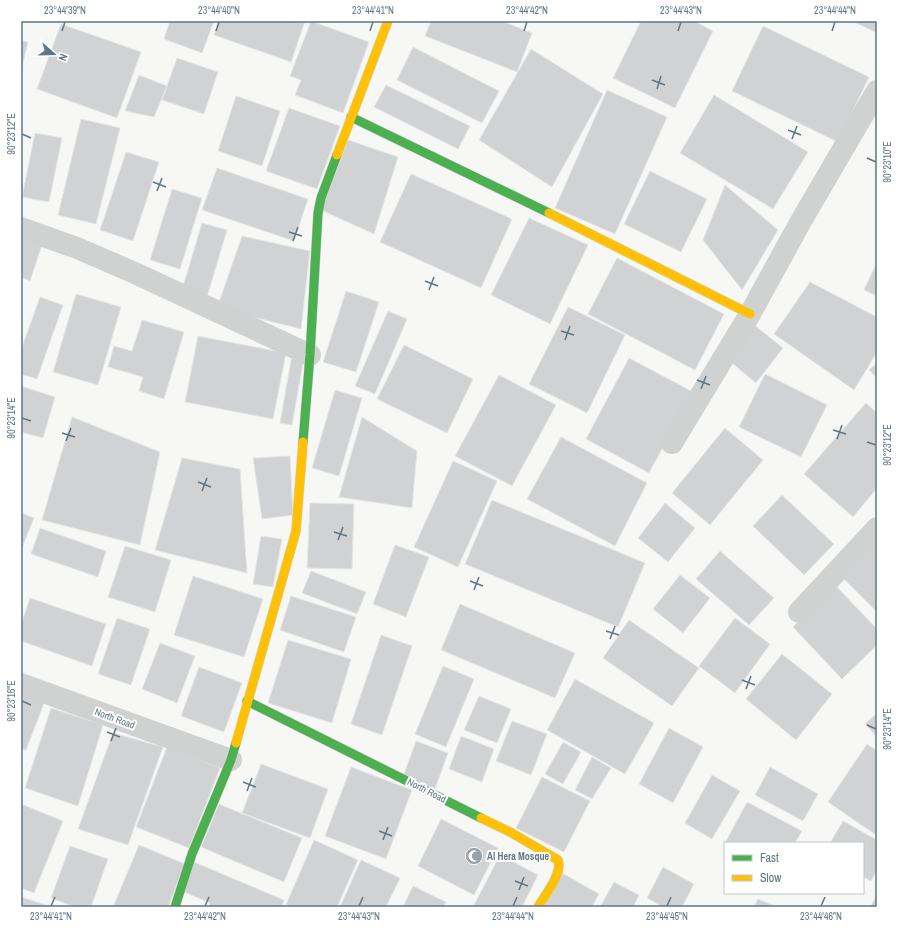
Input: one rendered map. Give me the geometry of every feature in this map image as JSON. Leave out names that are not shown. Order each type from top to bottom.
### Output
[{"type":"street","points":[[175,907],[192,854],[231,760],[296,531],[310,355],[318,213],[321,198],[388,21]]},
{"type":"street","points":[[672,443],[750,314],[800,221],[877,90]]},
{"type":"street","points":[[352,117],[607,241],[750,314]]},
{"type":"street","points":[[21,228],[77,248],[138,274],[310,355]]},
{"type":"street","points":[[799,612],[877,528]]},
{"type":"street","name":"North Road","points":[[21,684],[231,760]]},
{"type":"street","name":"North Road","points":[[247,701],[510,832],[558,860],[560,865],[559,872],[538,907]]},
{"type":"building","points":[[170,21],[214,21],[202,53],[164,39]]},
{"type":"building","points":[[219,21],[305,21],[291,62],[214,35]]},
{"type":"building","points":[[311,21],[369,42],[343,113],[295,95],[301,80],[290,76]]},
{"type":"building","points":[[431,21],[502,21],[532,33],[517,72],[425,36]]},
{"type":"building","points":[[641,21],[694,21],[713,31],[675,108],[613,78]]},
{"type":"building","points":[[852,21],[877,21],[877,33]]},
{"type":"building","points":[[61,24],[141,52],[117,118],[37,89]]},
{"type":"building","points":[[763,26],[869,77],[838,142],[732,91]]},
{"type":"building","points":[[21,41],[28,42],[21,71]]},
{"type":"building","points":[[413,47],[499,91],[482,123],[397,80]]},
{"type":"building","points":[[531,49],[603,94],[552,187],[479,140]]},
{"type":"building","points":[[177,58],[218,72],[204,114],[162,100]]},
{"type":"building","points":[[139,75],[167,86],[154,117],[125,111]]},
{"type":"building","points":[[386,85],[470,126],[458,149],[374,107]]},
{"type":"building","points":[[607,90],[667,117],[615,234],[555,208]]},
{"type":"building","points":[[714,95],[808,152],[773,209],[680,153]]},
{"type":"building","points":[[236,96],[280,111],[262,166],[218,151]]},
{"type":"building","points":[[289,108],[340,126],[317,189],[266,171]]},
{"type":"building","points":[[81,119],[120,128],[96,224],[58,215]]},
{"type":"building","points":[[35,133],[62,138],[49,202],[22,197]]},
{"type":"building","points":[[348,140],[398,157],[374,234],[321,210]]},
{"type":"building","points":[[126,152],[159,162],[133,241],[100,230]]},
{"type":"building","points":[[217,168],[308,199],[294,241],[202,210]]},
{"type":"building","points":[[650,171],[707,199],[681,252],[624,224]]},
{"type":"building","points":[[411,174],[512,219],[481,288],[380,242]]},
{"type":"building","points":[[725,185],[778,230],[742,290],[703,240]]},
{"type":"building","points":[[172,189],[202,198],[180,269],[150,260]]},
{"type":"building","points":[[529,218],[588,245],[550,324],[491,295]]},
{"type":"building","points":[[202,223],[227,230],[207,297],[182,290]]},
{"type":"building","points":[[21,231],[44,239],[30,281],[21,277]]},
{"type":"building","points":[[242,236],[310,251],[301,329],[217,308]]},
{"type":"building","points":[[617,258],[724,314],[695,370],[588,314]]},
{"type":"building","points":[[877,262],[877,296],[864,290]]},
{"type":"building","points":[[810,282],[877,317],[877,352],[854,390],[774,334]]},
{"type":"building","points":[[346,291],[379,302],[356,372],[323,362]]},
{"type":"building","points":[[76,294],[121,307],[98,385],[53,372]]},
{"type":"building","points":[[40,297],[63,305],[37,379],[21,374],[21,350]]},
{"type":"building","points":[[568,307],[625,335],[587,413],[529,384]]},
{"type":"building","points":[[388,311],[407,319],[375,394],[355,386]]},
{"type":"building","points":[[142,320],[184,332],[164,399],[139,391],[143,377],[108,367],[114,346],[132,351]]},
{"type":"building","points":[[753,324],[783,348],[756,383],[726,358]]},
{"type":"building","points":[[198,336],[286,353],[273,419],[185,402]]},
{"type":"building","points":[[404,345],[473,379],[447,433],[377,399]]},
{"type":"building","points":[[292,355],[304,357],[292,425],[280,423]]},
{"type":"building","points":[[629,358],[693,392],[649,473],[586,439]]},
{"type":"building","points":[[877,363],[877,378],[869,370]]},
{"type":"building","points":[[765,374],[827,405],[801,457],[739,427]]},
{"type":"building","points":[[499,375],[556,405],[512,486],[455,456]]},
{"type":"building","points":[[21,386],[55,397],[43,438],[21,432]]},
{"type":"building","points":[[335,390],[362,398],[339,476],[312,468]]},
{"type":"building","points":[[866,403],[877,413],[877,488],[853,517],[804,474]]},
{"type":"building","points":[[72,417],[160,452],[140,545],[42,520]]},
{"type":"building","points":[[362,417],[417,451],[412,508],[339,497]]},
{"type":"building","points":[[725,428],[763,460],[710,525],[672,493]]},
{"type":"building","points":[[561,437],[647,483],[615,546],[527,499]]},
{"type":"building","points":[[290,456],[293,515],[262,519],[253,458]]},
{"type":"building","points":[[182,458],[240,469],[247,573],[155,550]]},
{"type":"building","points":[[453,461],[497,481],[458,567],[414,547]]},
{"type":"building","points":[[782,495],[834,544],[804,575],[753,526]]},
{"type":"building","points":[[492,500],[645,563],[618,627],[465,564]]},
{"type":"building","points":[[310,503],[354,504],[352,569],[307,568]]},
{"type":"building","points":[[665,503],[695,528],[668,562],[638,538]]},
{"type":"building","points":[[21,513],[34,518],[21,550]]},
{"type":"building","points":[[40,528],[106,551],[98,577],[31,554]]},
{"type":"building","points":[[261,536],[282,539],[273,587],[253,584]]},
{"type":"building","points":[[877,539],[877,612],[841,576]]},
{"type":"building","points":[[395,545],[429,557],[406,617],[373,604]]},
{"type":"building","points":[[125,546],[171,560],[155,612],[108,597]]},
{"type":"building","points":[[720,551],[774,598],[749,625],[696,579]]},
{"type":"building","points":[[311,571],[366,592],[357,614],[302,593]]},
{"type":"building","points":[[680,575],[710,598],[683,633],[653,609]]},
{"type":"building","points":[[193,576],[263,599],[244,657],[174,635]]},
{"type":"building","points":[[835,585],[877,629],[877,645],[842,679],[793,627]]},
{"type":"building","points":[[291,596],[356,617],[344,652],[280,630]]},
{"type":"building","points":[[30,598],[106,624],[92,666],[21,641],[21,625]]},
{"type":"building","points":[[460,604],[575,653],[555,698],[441,650]]},
{"type":"building","points":[[117,618],[150,629],[131,685],[98,674]]},
{"type":"building","points":[[735,618],[770,644],[735,693],[699,666]]},
{"type":"building","points":[[629,620],[699,668],[672,706],[603,658]]},
{"type":"building","points":[[381,635],[412,646],[382,735],[351,724]]},
{"type":"building","points":[[288,640],[351,659],[332,723],[268,703]]},
{"type":"building","points":[[160,643],[195,656],[177,703],[142,689]]},
{"type":"building","points":[[782,654],[832,694],[796,740],[746,699]]},
{"type":"building","points":[[443,666],[474,679],[446,747],[415,734]]},
{"type":"building","points":[[199,667],[242,683],[224,732],[181,716]]},
{"type":"building","points":[[575,679],[654,723],[625,774],[547,730]]},
{"type":"building","points":[[21,692],[45,701],[26,750],[21,749]]},
{"type":"building","points":[[479,696],[511,709],[497,743],[464,730]]},
{"type":"building","points":[[51,708],[103,725],[78,806],[25,788]]},
{"type":"building","points":[[877,713],[877,737],[865,724]]},
{"type":"building","points":[[512,721],[547,734],[531,775],[496,761]]},
{"type":"building","points":[[669,728],[703,747],[673,803],[639,784]]},
{"type":"building","points":[[113,733],[163,747],[128,845],[78,829]]},
{"type":"building","points":[[461,736],[494,749],[482,782],[449,769]]},
{"type":"building","points":[[416,741],[448,753],[435,789],[403,777]]},
{"type":"building","points":[[563,742],[581,752],[563,784],[545,774]]},
{"type":"building","points":[[867,744],[877,751],[876,835],[828,802]]},
{"type":"building","points":[[167,747],[220,768],[189,848],[136,827]]},
{"type":"building","points":[[592,757],[611,768],[592,799],[575,790]]},
{"type":"building","points":[[261,764],[328,789],[310,838],[242,813]]},
{"type":"building","points":[[351,767],[412,790],[386,859],[325,836]]},
{"type":"building","points":[[770,767],[818,794],[803,821],[755,795]]},
{"type":"building","points":[[712,775],[740,791],[712,839],[685,823]]},
{"type":"building","points":[[542,777],[590,801],[564,852],[516,828]]},
{"type":"building","points":[[747,802],[802,831],[796,842],[726,842]]},
{"type":"building","points":[[21,804],[63,821],[34,893],[21,888]]},
{"type":"building","points":[[219,804],[302,838],[284,882],[201,847]]},
{"type":"building","points":[[441,819],[498,848],[474,895],[418,866]]},
{"type":"building","points":[[843,821],[877,840],[877,870],[871,881],[864,878],[864,842],[831,842]]},
{"type":"building","points":[[314,840],[358,860],[337,907],[285,907]]},
{"type":"building","points":[[139,845],[185,864],[168,907],[113,907]]},
{"type":"building","points":[[70,846],[108,859],[91,907],[75,907],[51,898]]},
{"type":"building","points":[[500,855],[538,875],[522,907],[473,907]]},
{"type":"building","points":[[361,860],[400,878],[386,907],[340,907]]},
{"type":"building","points":[[194,862],[284,900],[282,907],[209,907],[210,903],[182,891]]},
{"type":"building","points":[[663,867],[694,884],[682,907],[663,907],[647,898]]},
{"type":"building","points":[[562,873],[599,894],[592,907],[543,907]]},
{"type":"building","points":[[614,882],[639,895],[633,907],[600,907]]},
{"type":"building","points":[[413,886],[446,902],[443,907],[403,907]]},
{"type":"building","points":[[877,895],[877,907],[870,907]]},
{"type":"building","points":[[21,897],[52,907],[21,907]]},
{"type":"building","points":[[758,899],[777,907],[754,907]]},
{"type":"traffic: fast","points":[[351,117],[549,213]]},
{"type":"traffic: fast","points":[[303,442],[310,355],[318,213],[321,198],[337,155]]},
{"type":"traffic: fast","points":[[247,701],[481,818]]},
{"type":"traffic: fast","points":[[175,907],[192,854],[231,760],[236,743]]},
{"type":"traffic: slow","points":[[337,155],[388,21]]},
{"type":"traffic: slow","points":[[549,213],[750,314]]},
{"type":"traffic: slow","points":[[236,743],[296,531],[303,442]]},
{"type":"traffic: slow","points":[[481,818],[510,832],[558,860],[559,865],[556,877],[538,907]]},
{"type":"place","name":"Al Hera Mosque","points":[[474,856]]}]
